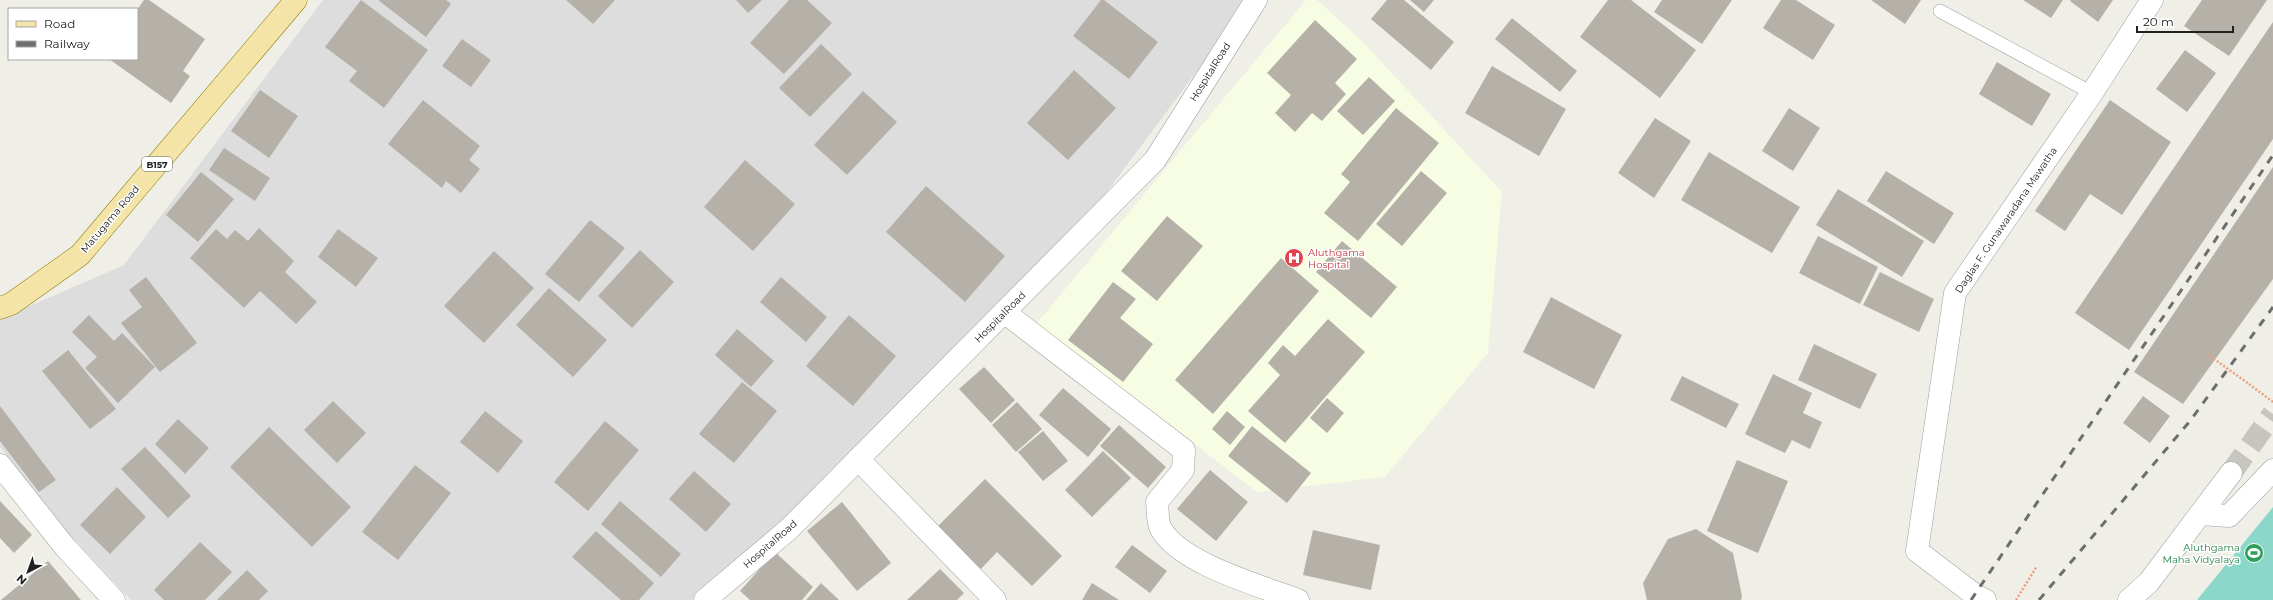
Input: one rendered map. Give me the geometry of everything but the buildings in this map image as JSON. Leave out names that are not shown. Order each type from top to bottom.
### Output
[{"type":"main road","name":"Matugama Road","points":[[0,308],[11,304],[80,255],[296,0]]},
{"type":"street","name":"HospitalRoad","points":[[710,599],[789,529],[1156,160],[1256,0]]},
{"type":"street","name":"Daglas F. Gunawaradana Mawatha","points":[[1985,600],[1975,595],[1917,551],[1955,292],[2092,93],[2152,0]]},
{"type":"street","points":[[1004,312],[1184,450],[1182,470],[1157,502],[1160,528],[1178,548],[1211,567],[1298,600]]},
{"type":"street","points":[[858,459],[995,600]]},
{"type":"street","points":[[0,465],[65,547],[114,600]]},
{"type":"street","points":[[2200,514],[2229,516],[2273,470]]},
{"type":"street","points":[[2130,600],[2149,582],[2231,473]]},
{"type":"lane","points":[[1940,11],[2092,93]]},
{"type":"path","points":[[2207,354],[2273,402]]},
{"type":"path","points":[[2016,600],[2037,566]]},
{"type":"shaded area","points":[[323,0],[1250,0],[1094,209],[741,563],[691,600],[131,600],[61,525],[0,447],[0,319],[124,265]]},
{"type":"shaded area","name":"Aluthgama Hospital","points":[[1306,0],[1317,0],[1361,40],[1502,192],[1488,353],[1385,477],[1257,492],[1037,323]]},
{"type":"shaded area","name":"Aluthgama Maha Vidyalaya","points":[[2273,507],[2273,600],[2197,600]]},
{"type":"tunnel","points":[[2231,473],[2273,414]]},
{"type":"railway","points":[[1971,600],[2273,155]]},
{"type":"railway","points":[[2039,600],[2190,421],[2273,307]]},
{"type":"place","name":"Aluthgama Hospital","points":[[1294,258]]},
{"type":"place","name":"Aluthgama Maha Vidyalaya","points":[[2254,553]]}]
